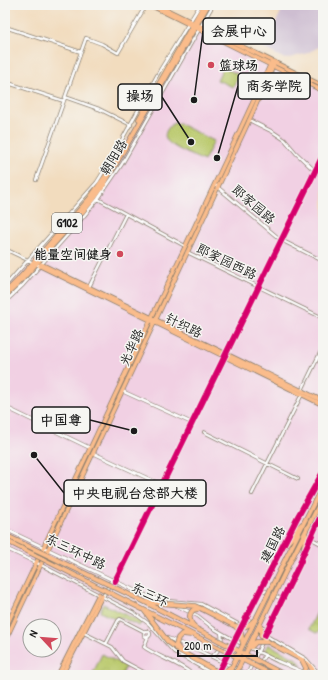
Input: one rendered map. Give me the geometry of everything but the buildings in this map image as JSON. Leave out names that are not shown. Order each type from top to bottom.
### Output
[{"type":"highway","name":"朝阳路","points":[[195,26],[204,5]]},
{"type":"highway","name":"朝阳路","points":[[5,296],[19,283],[93,200],[208,5]]},
{"type":"highway","name":"朝阳路","points":[[5,292],[36,263]]},
{"type":"highway","name":"建国路","points":[[259,612],[323,485]]},
{"type":"highway","name":"建国路","points":[[237,675],[292,558],[323,497]]},
{"type":"highway","points":[[287,538],[305,521]]},
{"type":"highway","points":[[281,550],[302,527]]},
{"type":"highway","points":[[302,557],[306,530]]},
{"type":"highway","name":"东三环","points":[[5,535],[145,602],[284,675]]},
{"type":"highway","name":"东三环","points":[[5,540],[273,675]]},
{"type":"highway","points":[[145,602],[196,606],[233,625],[244,628],[249,625],[259,612]]},
{"type":"highway","points":[[143,609],[168,642],[180,651],[214,670],[224,672],[231,668],[234,663]]},
{"type":"highway","points":[[202,609],[193,610],[190,618],[192,624],[202,631]]},
{"type":"highway","points":[[228,675],[259,612]]},
{"type":"highway","points":[[261,624],[261,636],[268,642],[308,664],[319,675]]},
{"type":"highway","points":[[233,625],[241,632],[242,647]]},
{"type":"highway","points":[[180,651],[176,645],[180,635],[186,634],[199,637]]},
{"type":"highway","points":[[248,650],[256,642],[268,642]]},
{"type":"highway","points":[[302,660],[306,668],[304,675]]},
{"type":"highway","points":[[214,670],[217,675]]},
{"type":"main road","points":[[150,5],[323,86]]},
{"type":"main road","points":[[157,5],[195,26]]},
{"type":"main road","points":[[273,63],[323,91]]},
{"type":"main road","name":"光华路","points":[[5,629],[90,448],[186,252],[273,63]]},
{"type":"main road","name":"光华路","points":[[5,641],[122,390],[185,246],[216,186]]},
{"type":"main road","name":"针织路","points":[[36,263],[302,392],[323,400]]},
{"type":"main road","name":"针织路","points":[[302,392],[323,405]]},
{"type":"main road","points":[[62,675],[101,596]]},
{"type":"main road","points":[[58,675],[101,596]]},
{"type":"street","points":[[36,180],[86,38],[102,44],[118,53],[146,5]]},
{"type":"street","name":"朝阳路","points":[[195,26],[200,5]]},
{"type":"street","name":"朝阳路","points":[[5,286],[36,263],[98,199],[112,159],[160,70],[213,5]]},
{"type":"street","points":[[5,26],[80,52]]},
{"type":"street","points":[[5,82],[64,101]]},
{"type":"street","points":[[65,97],[112,115],[131,125]]},
{"type":"street","points":[[247,119],[273,132],[284,140],[315,171],[323,176]]},
{"type":"street","points":[[101,596],[114,580],[162,485],[323,155]]},
{"type":"street","points":[[315,171],[323,173]]},
{"type":"street","name":"朝阳路","points":[[5,302],[23,285],[36,263],[102,185]]},
{"type":"street","name":"郎家园路","points":[[216,186],[281,240],[323,261]]},
{"type":"street","points":[[98,199],[185,246]]},
{"type":"street","points":[[89,288],[126,214]]},
{"type":"street","points":[[5,249],[36,263]]},
{"type":"street","name":"郎家园西路","points":[[186,252],[323,318]]},
{"type":"street","points":[[252,494],[323,347]]},
{"type":"street","points":[[122,390],[192,424]]},
{"type":"street","points":[[5,407],[90,448]]},
{"type":"street","points":[[204,432],[298,479]]},
{"type":"street","points":[[93,453],[162,485]]},
{"type":"street","name":"建国路","points":[[217,675],[287,538],[323,472]]},
{"type":"street","points":[[158,634],[211,656],[248,675],[269,626],[323,511]]},
{"type":"street","name":"东三环中路","points":[[5,529],[48,548],[142,594],[166,601],[198,616],[213,628],[234,640],[311,675]]},
{"type":"street","points":[[310,538],[322,544],[323,539]]},
{"type":"street","points":[[5,548],[36,562],[134,612],[149,624],[169,648],[178,655],[217,675]]},
{"type":"street","points":[[262,589],[282,599]]},
{"type":"street","points":[[166,601],[201,604],[242,626]]},
{"type":"street","points":[[247,616],[249,620],[264,628],[269,626]]},
{"type":"street","points":[[106,644],[120,619],[145,632],[144,636],[148,637],[144,647],[188,670],[192,675]]},
{"type":"street","points":[[211,656],[216,654],[222,640],[221,632]]},
{"type":"street","points":[[84,633],[112,647],[123,661],[150,675]]},
{"type":"street","points":[[265,635],[306,659],[319,675],[323,670]]},
{"type":"street","points":[[255,675],[266,655]]},
{"type":"shaded area","points":[[269,5],[323,5],[323,45],[305,54],[285,59],[263,48],[281,12]]},
{"type":"shaded area","points":[[197,25],[323,89],[323,675],[5,675],[5,287],[33,262],[94,195]]},
{"type":"green space","points":[[223,67],[239,75],[233,87],[217,80]]},
{"type":"green space","points":[[174,123],[180,124],[214,141],[204,161],[168,142],[165,134]]},
{"type":"green space","points":[[323,600],[323,630],[316,633],[309,629]]},
{"type":"green space","points":[[103,604],[142,622],[139,626],[120,617],[115,619],[100,612]]},
{"type":"green space","points":[[268,644],[298,660],[302,666],[291,661],[280,659],[264,651]]},
{"type":"green space","points":[[102,654],[126,666],[122,675],[92,675]]},
{"type":"cycle path","points":[[115,581],[323,155]]},
{"type":"cycle path","points":[[217,675],[297,518],[323,472]]},
{"type":"cycle path","points":[[302,557],[323,511]]},
{"type":"cycle path","points":[[265,635],[301,561]]},
{"type":"place","name":"篮球场","points":[[211,65]]},
{"type":"place","name":"会展中心","points":[[194,100]]},
{"type":"place","name":"操场","points":[[191,142]]},
{"type":"place","name":"商务学院","points":[[217,158]]},
{"type":"place","name":"能量空间健身","points":[[120,254]]},
{"type":"place","name":"中国尊","points":[[134,431]]},
{"type":"place","name":"中央电视台总部大楼","points":[[34,455]]}]
